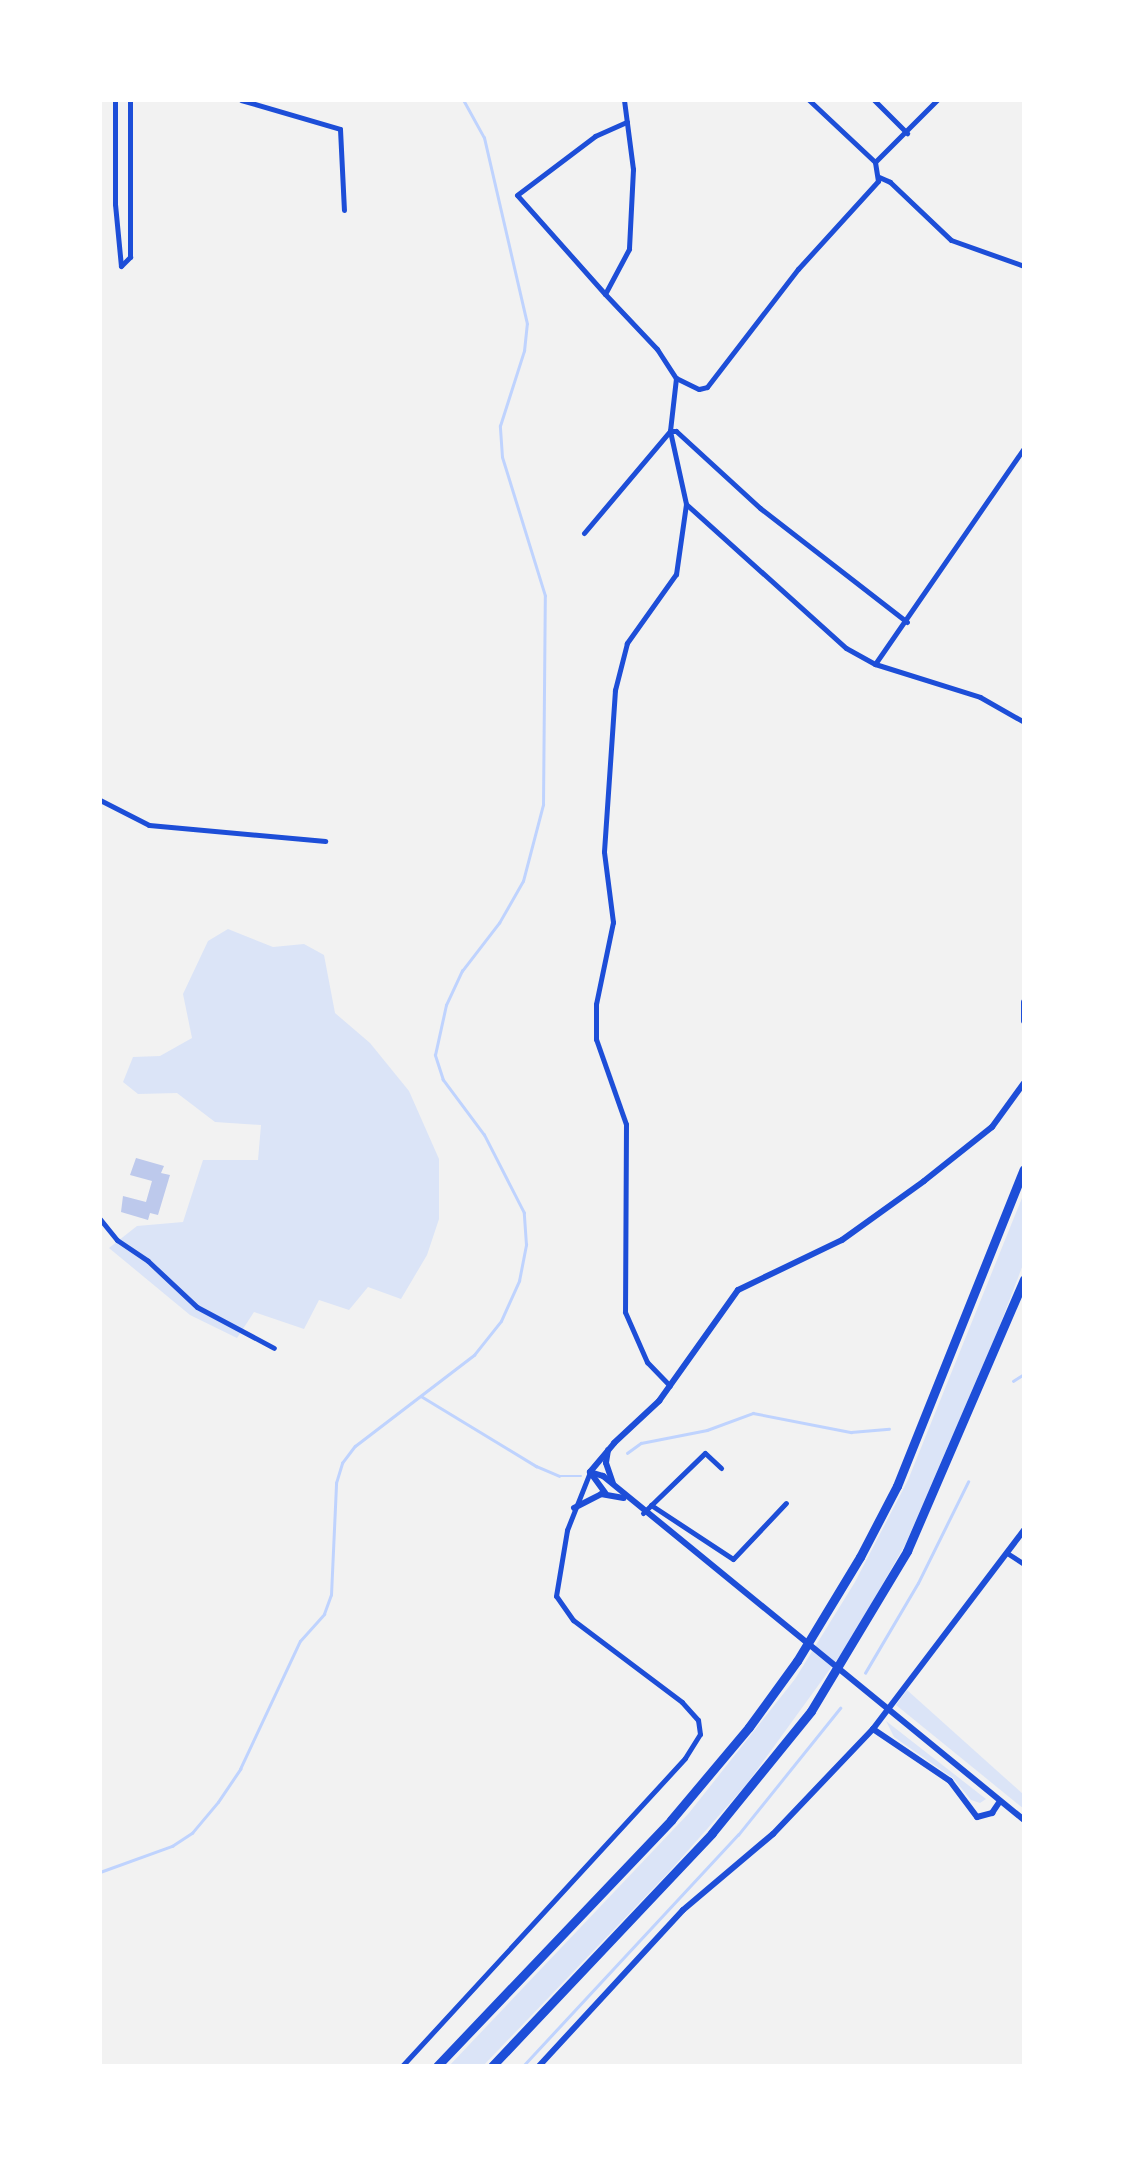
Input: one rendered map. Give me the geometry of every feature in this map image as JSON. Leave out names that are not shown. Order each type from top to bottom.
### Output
[{"type":"highway","points":[[437,2066],[689,1800],[797,1661],[846,1581],[897,1486],[1024,1169]]},
{"type":"highway","points":[[492,2066],[712,1833],[811,1711],[872,1617],[913,1539],[1024,1279]]},
{"type":"street","points":[[114,100],[115,204],[121,266],[130,257],[130,100]]},
{"type":"street","points":[[241,100],[340,129],[344,210]]},
{"type":"street","points":[[605,294],[629,250],[633,169],[625,100]]},
{"type":"street","points":[[809,100],[875,162],[879,177]]},
{"type":"street","points":[[874,100],[907,133]]},
{"type":"street","points":[[875,162],[907,133],[937,100]]},
{"type":"street","points":[[627,122],[595,136],[517,195],[657,349],[676,378],[699,389],[707,387],[798,269],[879,177]]},
{"type":"street","points":[[879,177],[890,182],[951,240],[1024,266]]},
{"type":"street","points":[[670,1386],[647,1362],[625,1312],[626,1124],[596,1039],[596,1004],[613,922],[604,844],[615,690],[627,643],[676,574],[686,505],[670,431],[676,378]]},
{"type":"street","points":[[584,533],[670,431]]},
{"type":"street","points":[[670,431],[780,524],[907,622]]},
{"type":"street","points":[[875,664],[907,622],[1024,448]]},
{"type":"street","points":[[686,505],[846,648],[875,664],[979,697],[1024,722]]},
{"type":"street","points":[[100,800],[149,825],[325,841]]},
{"type":"street","points":[[1024,1002],[1024,1021]]},
{"type":"street","points":[[402,2066],[685,1758],[699,1734],[698,1720],[682,1702],[573,1620],[559,1604],[555,1584],[574,1508],[590,1472],[670,1386],[738,1290],[842,1240],[903,1196],[992,1127],[1024,1083]]},
{"type":"street","points":[[100,1219],[117,1240],[148,1261],[197,1307],[274,1348]]},
{"type":"street","points":[[608,1450],[606,1463],[613,1485]]},
{"type":"street","points":[[643,1513],[705,1452],[721,1468]]},
{"type":"street","points":[[590,1472],[613,1485],[624,1498],[1024,1820]]},
{"type":"street","points":[[590,1472],[607,1494]]},
{"type":"street","points":[[574,1508],[607,1494],[624,1498]]},
{"type":"street","points":[[651,1505],[733,1559],[786,1503]]},
{"type":"street","points":[[538,2066],[683,1910],[772,1834],[873,1729],[1024,1530]]},
{"type":"street","points":[[1007,1553],[1024,1563]]},
{"type":"street","points":[[873,1729],[950,1781],[977,1817],[992,1813],[1000,1801]]},
{"type":"shaded area","points":[[228,929],[273,947],[304,944],[324,955],[335,1013],[370,1043],[409,1091],[439,1159],[439,1219],[427,1255],[401,1299],[368,1287],[349,1310],[319,1300],[304,1329],[254,1312],[237,1338],[190,1315],[109,1248],[137,1226],[183,1222],[203,1160],[258,1160],[261,1125],[215,1122],[177,1093],[138,1094],[123,1082],[133,1057],[160,1056],[192,1038],[183,994],[208,941]]},
{"type":"shaded area","points":[[1024,1193],[1024,1262],[998,1330],[906,1543],[849,1643],[746,1785],[669,1872],[483,2066],[449,2066],[689,1813],[795,1679],[855,1582],[908,1480]]},
{"type":"shaded area","points":[[907,1690],[1024,1795],[1024,1809],[896,1705]]},
{"type":"shaded area","points":[[886,1721],[986,1799],[980,1803],[971,1800],[953,1778],[894,1737]]},
{"type":"building","points":[[136,1158],[164,1166],[161,1173],[170,1175],[158,1215],[150,1213],[148,1220],[121,1212],[123,1196],[146,1202],[152,1181],[130,1175]]},
{"type":"waterway","points":[[100,1872],[172,1846],[192,1833],[218,1802],[240,1769],[300,1641],[324,1614],[331,1595],[336,1483],[342,1463],[355,1446],[474,1355],[501,1321],[519,1281],[526,1245],[524,1213],[484,1135],[443,1080],[435,1055],[446,1005],[462,971],[499,923],[523,881],[543,805],[545,596],[502,457],[500,426],[524,351],[527,324],[484,138],[463,100]]},
{"type":"waterway","points":[[1013,1381],[1024,1374]]},
{"type":"waterway","points":[[421,1396],[536,1466],[559,1476],[581,1476]]},
{"type":"waterway","points":[[627,1453],[641,1443],[707,1430],[753,1413],[851,1432],[889,1429]]},
{"type":"waterway","points":[[865,1673],[918,1583],[968,1482]]},
{"type":"waterway","points":[[523,2066],[738,1835],[840,1708]]}]
